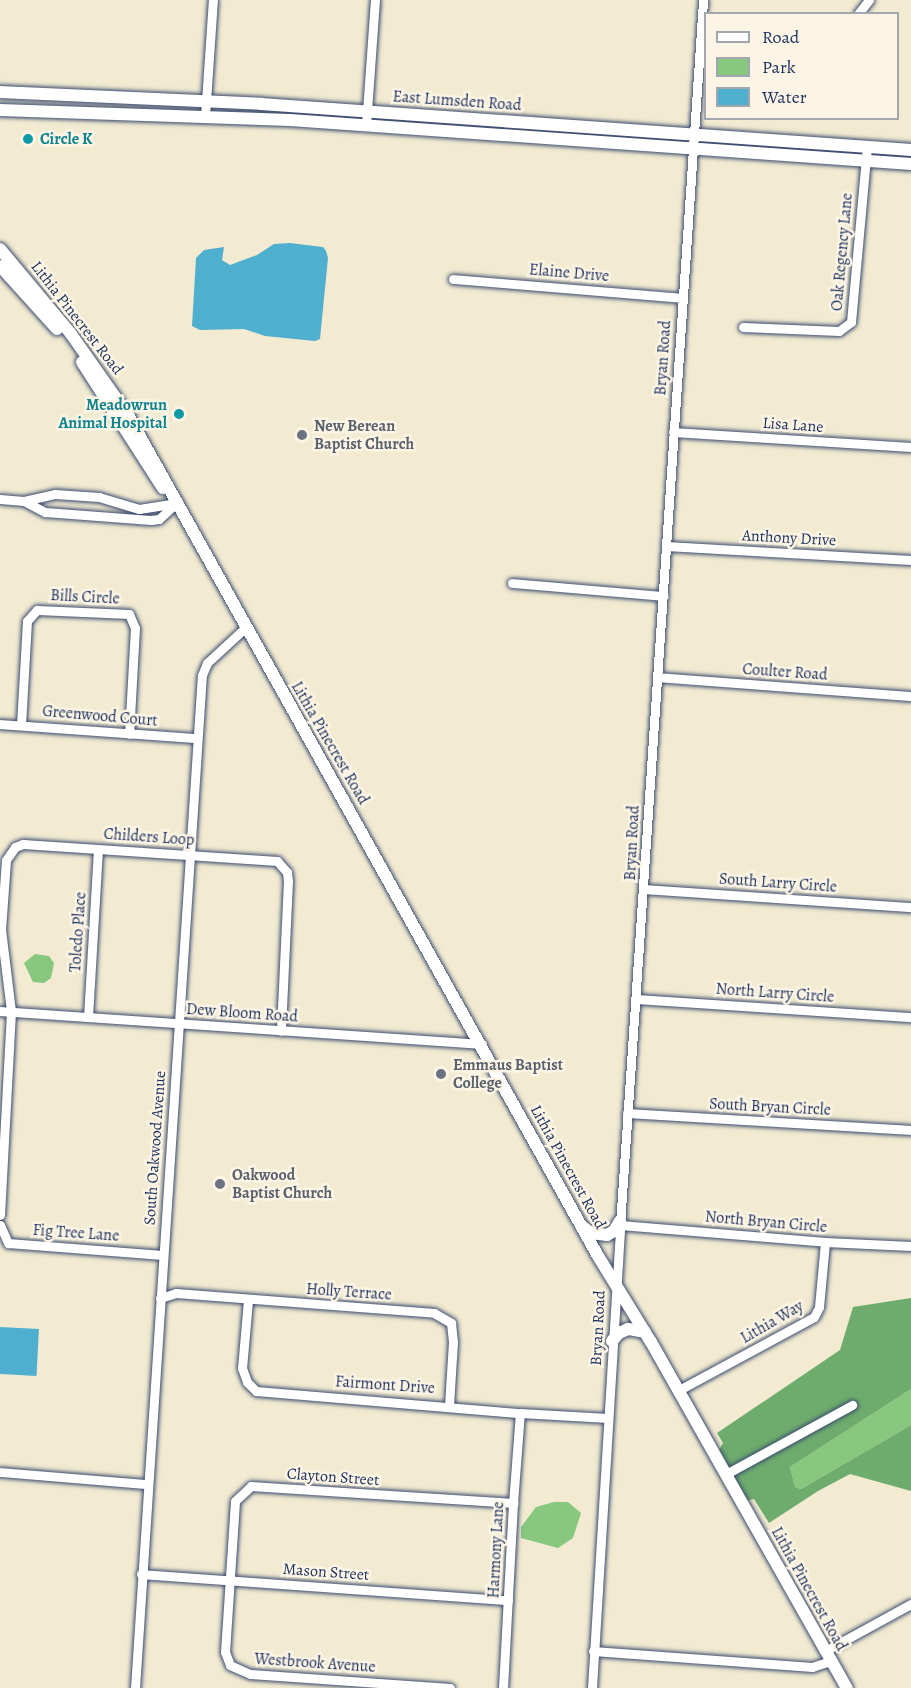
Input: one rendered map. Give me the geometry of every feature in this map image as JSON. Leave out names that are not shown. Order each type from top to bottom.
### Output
[{"type":"main road","name":"East Lumsden Road","points":[[0,92],[101,98],[366,125],[911,164]]},
{"type":"main road","points":[[23,112],[25,106],[80,107],[101,98]]},
{"type":"main road","name":"East Lumsden Road","points":[[0,110],[23,112],[205,110],[367,112],[911,150]]},
{"type":"main road","name":"Lithia Pinecrest Road","points":[[0,249],[71,334],[128,415],[482,1044],[581,1226],[679,1390],[847,1688]]},
{"type":"main road","name":"Lithia Pinecrest Road","points":[[0,266],[74,350],[113,406],[155,479],[176,503]]},
{"type":"main road","points":[[113,406],[119,414],[128,415]]},
{"type":"main road","points":[[581,1226],[591,1233],[604,1236],[614,1231],[620,1223]]},
{"type":"main road","points":[[612,1341],[619,1333],[628,1329],[645,1332]]},
{"type":"street","points":[[205,110],[213,0]]},
{"type":"street","points":[[366,125],[375,0]]},
{"type":"street","name":"Bryan Road","points":[[592,1688],[612,1341],[703,0]]},
{"type":"street","points":[[860,12],[870,0]]},
{"type":"street","name":"Oak Regency Lane","points":[[743,327],[839,331],[851,322],[867,146]]},
{"type":"street","name":"Elaine Drive","points":[[453,279],[682,298]]},
{"type":"street","name":"Lisa Lane","points":[[673,432],[911,447]]},
{"type":"street","points":[[0,499],[24,501],[55,494],[99,497],[139,509],[176,503]]},
{"type":"street","points":[[24,501],[45,512],[151,520],[159,519],[176,503]]},
{"type":"street","name":"Anthony Drive","points":[[666,546],[911,560]]},
{"type":"street","points":[[512,583],[663,596]]},
{"type":"street","name":"Bills Circle","points":[[21,725],[27,621],[37,610],[129,614],[135,628],[129,734]]},
{"type":"street","name":"South Oakwood Avenue","points":[[135,1688],[202,675],[207,663],[246,627]]},
{"type":"street","name":"Coulter Road","points":[[657,677],[911,696]]},
{"type":"street","name":"Greenwood Court","points":[[0,724],[197,738]]},
{"type":"street","name":"Childers Loop","points":[[11,1011],[1,930],[6,860],[9,852],[23,844],[277,861],[287,872],[281,1031]]},
{"type":"street","name":"Toledo Place","points":[[88,1017],[98,849]]},
{"type":"street","name":"South Larry Circle","points":[[644,889],[911,907]]},
{"type":"street","name":"North Larry Circle","points":[[637,999],[911,1017]]},
{"type":"street","name":"Dew Bloom Road","points":[[0,1011],[482,1044]]},
{"type":"street","points":[[0,1215],[11,1011]]},
{"type":"street","name":"South Bryan Circle","points":[[627,1113],[911,1130]]},
{"type":"street","name":"North Bryan Circle","points":[[620,1223],[825,1242],[911,1246]]},
{"type":"street","name":"Fig Tree Lane","points":[[0,1225],[8,1243],[163,1255]]},
{"type":"street","name":"Lithia Way","points":[[679,1390],[814,1317],[819,1306],[825,1242]]},
{"type":"street","name":"Holly Terrace","points":[[160,1298],[176,1293],[434,1313],[451,1323],[453,1342],[449,1405]]},
{"type":"street","name":"Fairmont Drive","points":[[248,1300],[242,1368],[247,1382],[256,1391],[608,1418]]},
{"type":"street","points":[[726,1474],[852,1405]]},
{"type":"street","name":"Harmony Lane","points":[[503,1688],[520,1413]]},
{"type":"street","points":[[0,1472],[147,1484]]},
{"type":"street","name":"Clayton Street","points":[[230,1580],[235,1501],[252,1486],[513,1503]]},
{"type":"street","name":"Mason Street","points":[[141,1574],[508,1600]]},
{"type":"street","name":"Westbrook Avenue","points":[[230,1580],[225,1652],[230,1665],[239,1671],[250,1674],[450,1688]]},
{"type":"street","points":[[593,1651],[812,1667],[911,1604]]},
{"type":"green space","points":[[35,954],[49,956],[54,963],[51,978],[44,983],[33,982],[24,963]]},
{"type":"green space","points":[[911,1298],[911,1389],[790,1467],[795,1487],[801,1489],[911,1425],[911,1491],[850,1474],[818,1491],[769,1523],[754,1499],[745,1501],[718,1452],[723,1443],[717,1433],[840,1350],[853,1307]]},
{"type":"green space","points":[[911,1389],[911,1425],[801,1489],[795,1487],[790,1467]]},
{"type":"green space","points":[[554,1502],[568,1502],[581,1513],[573,1538],[558,1548],[521,1538],[521,1527],[536,1507]]},
{"type":"water","points":[[290,243],[323,247],[326,251],[328,258],[320,339],[315,341],[265,336],[244,329],[200,330],[192,326],[196,258],[204,250],[224,247],[222,260],[230,265],[257,255],[274,244]]},
{"type":"water","points":[[0,1327],[39,1329],[36,1376],[0,1374]]},
{"type":"place","name":"Circle K","points":[[28,139]]},
{"type":"place","name":"Meadowrun Animal Hospital","points":[[179,414]]},
{"type":"place","name":"New Berean Baptist Church","points":[[302,435]]},
{"type":"place","name":"Emmaus Baptist College","points":[[441,1074]]},
{"type":"place","name":"Oakwood Baptist Church","points":[[220,1184]]}]
